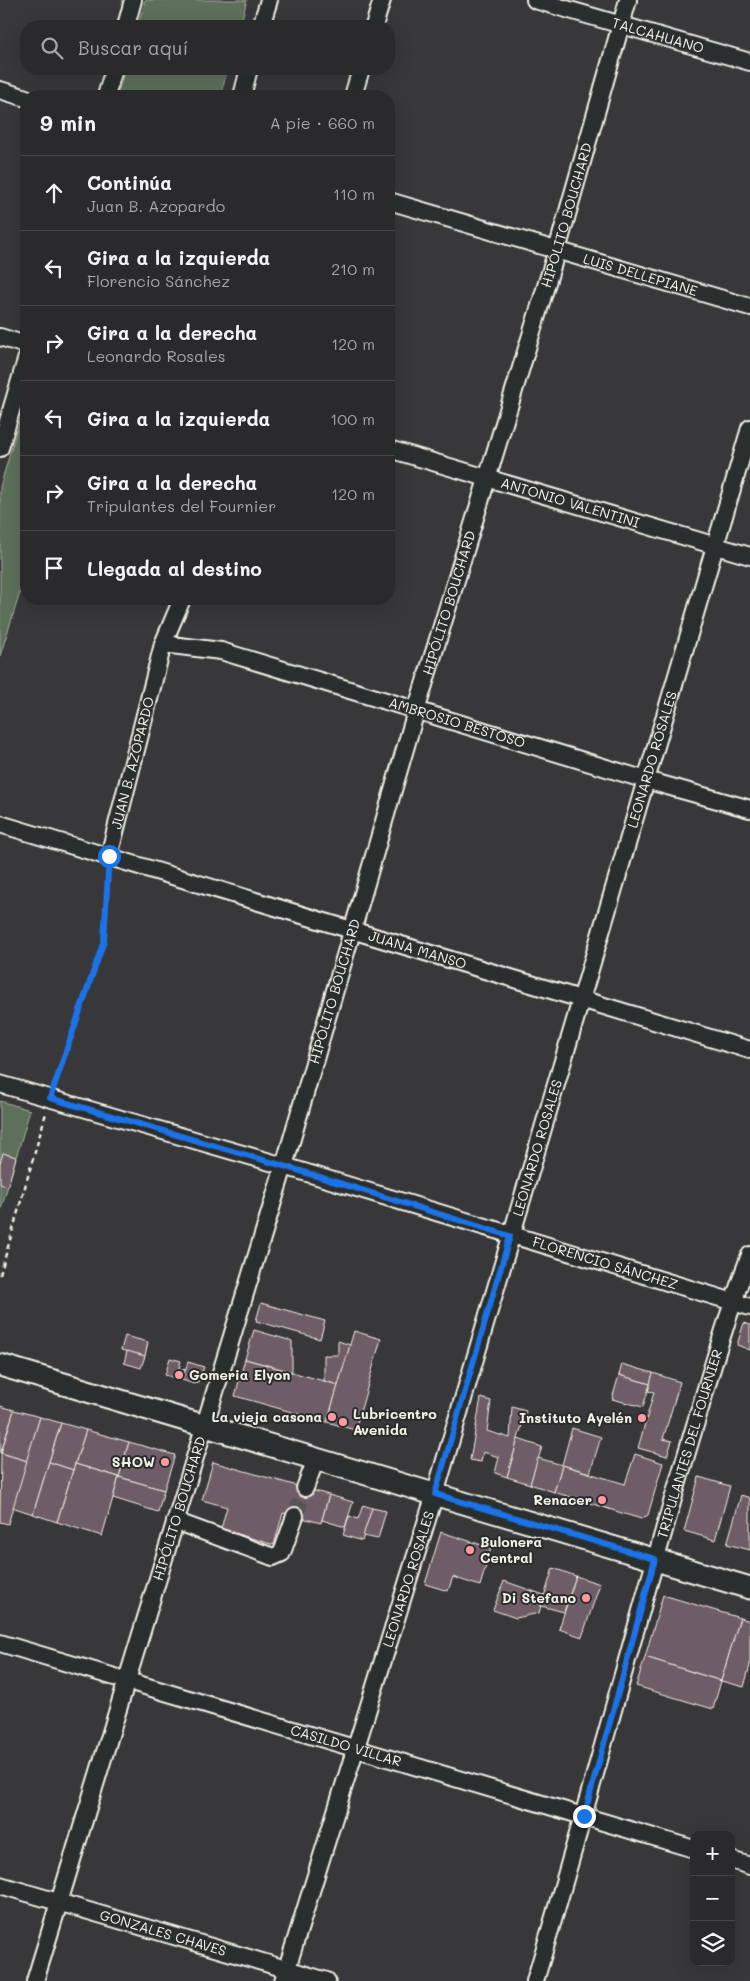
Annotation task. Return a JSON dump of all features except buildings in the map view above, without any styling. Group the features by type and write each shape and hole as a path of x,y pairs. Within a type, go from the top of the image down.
{"main road":[{"path":"0,1365 750,1588"}],"street":[{"path":"128,20 134,0"},
{"path":"263,20 269,0"},
{"path":"376,20 382,0"},
{"name":"TALCAHUANO","path":"535,0 750,62"},
{"name":"HIPÓLITO BOUCHARD","path":"35,1981 284,1166 416,711 557,250 628,0"},
{"path":"108,90 112,75"},
{"path":"244,90 247,75"},
{"path":"355,90 360,75"},
{"path":"0,90 20,96"},
{"name":"LUIS DELLEPIANE","path":"395,203 750,307"},
{"path":"0,337 20,343"},
{"path":"0,448 20,380"},
{"name":"LEONARDO ROSALES","path":"285,1975 435,1494 750,428"},
{"name":"ANTONIO VALENTINI","path":"395,451 750,556"},
{"name":"JUAN B. AZOPARDO","path":"109,856 163,644 179,605"},
{"name":"AMBROSIO BESTOSO","path":"163,644 221,651 646,780 750,809"},
{"name":"JUANA MANSO","path":"0,824 750,1050"},
{"name":"FLORENCIO SÁNCHEZ","path":"0,1084 284,1166 510,1236 750,1307"},
{"name":"TRIPULANTES DEL FOURNIER","path":"535,1981 584,1816 655,1559 732,1302 750,1255"},
{"path":"305,1488 316,1459"},
{"path":"175,1521 273,1557 282,1553 295,1516"},
{"name":"CASILDO VILLAR","path":"0,1643 690,1848"},
{"path":"735,1861 750,1866"},
{"name":"GONZALES CHAVES","path":"0,1885 285,1975 327,1981"}],"path":[{"path":"0,1275 50,1098 104,941 109,856"}],"green space":[{"path":"145,0 247,0 242,20 140,20"},
{"path":"123,75 226,75 222,90 119,90"},
{"path":"20,419 20,593 0,656 0,487"},
{"path":"0,1101 30,1110 0,1213"}],"tunnel":[{"path":"295,1516 305,1488"}],"place":[{"name":"Gomeria Elyon","path":"179,1375"},
{"name":"La vieja casona","path":"332,1417"},
{"name":"Instituto Ayelén","path":"642,1418"},
{"name":"Lubricentro Avenida","path":"343,1422"},
{"name":"SHOW","path":"165,1462"},
{"name":"Renacer","path":"602,1500"},
{"name":"Bulonera Central","path":"470,1550"},
{"name":"Di Stefano","path":"586,1598"}],"route":[{"path":"109,856 104,941 50,1098 284,1166 510,1236 435,1494 655,1559 584,1816"}]}
